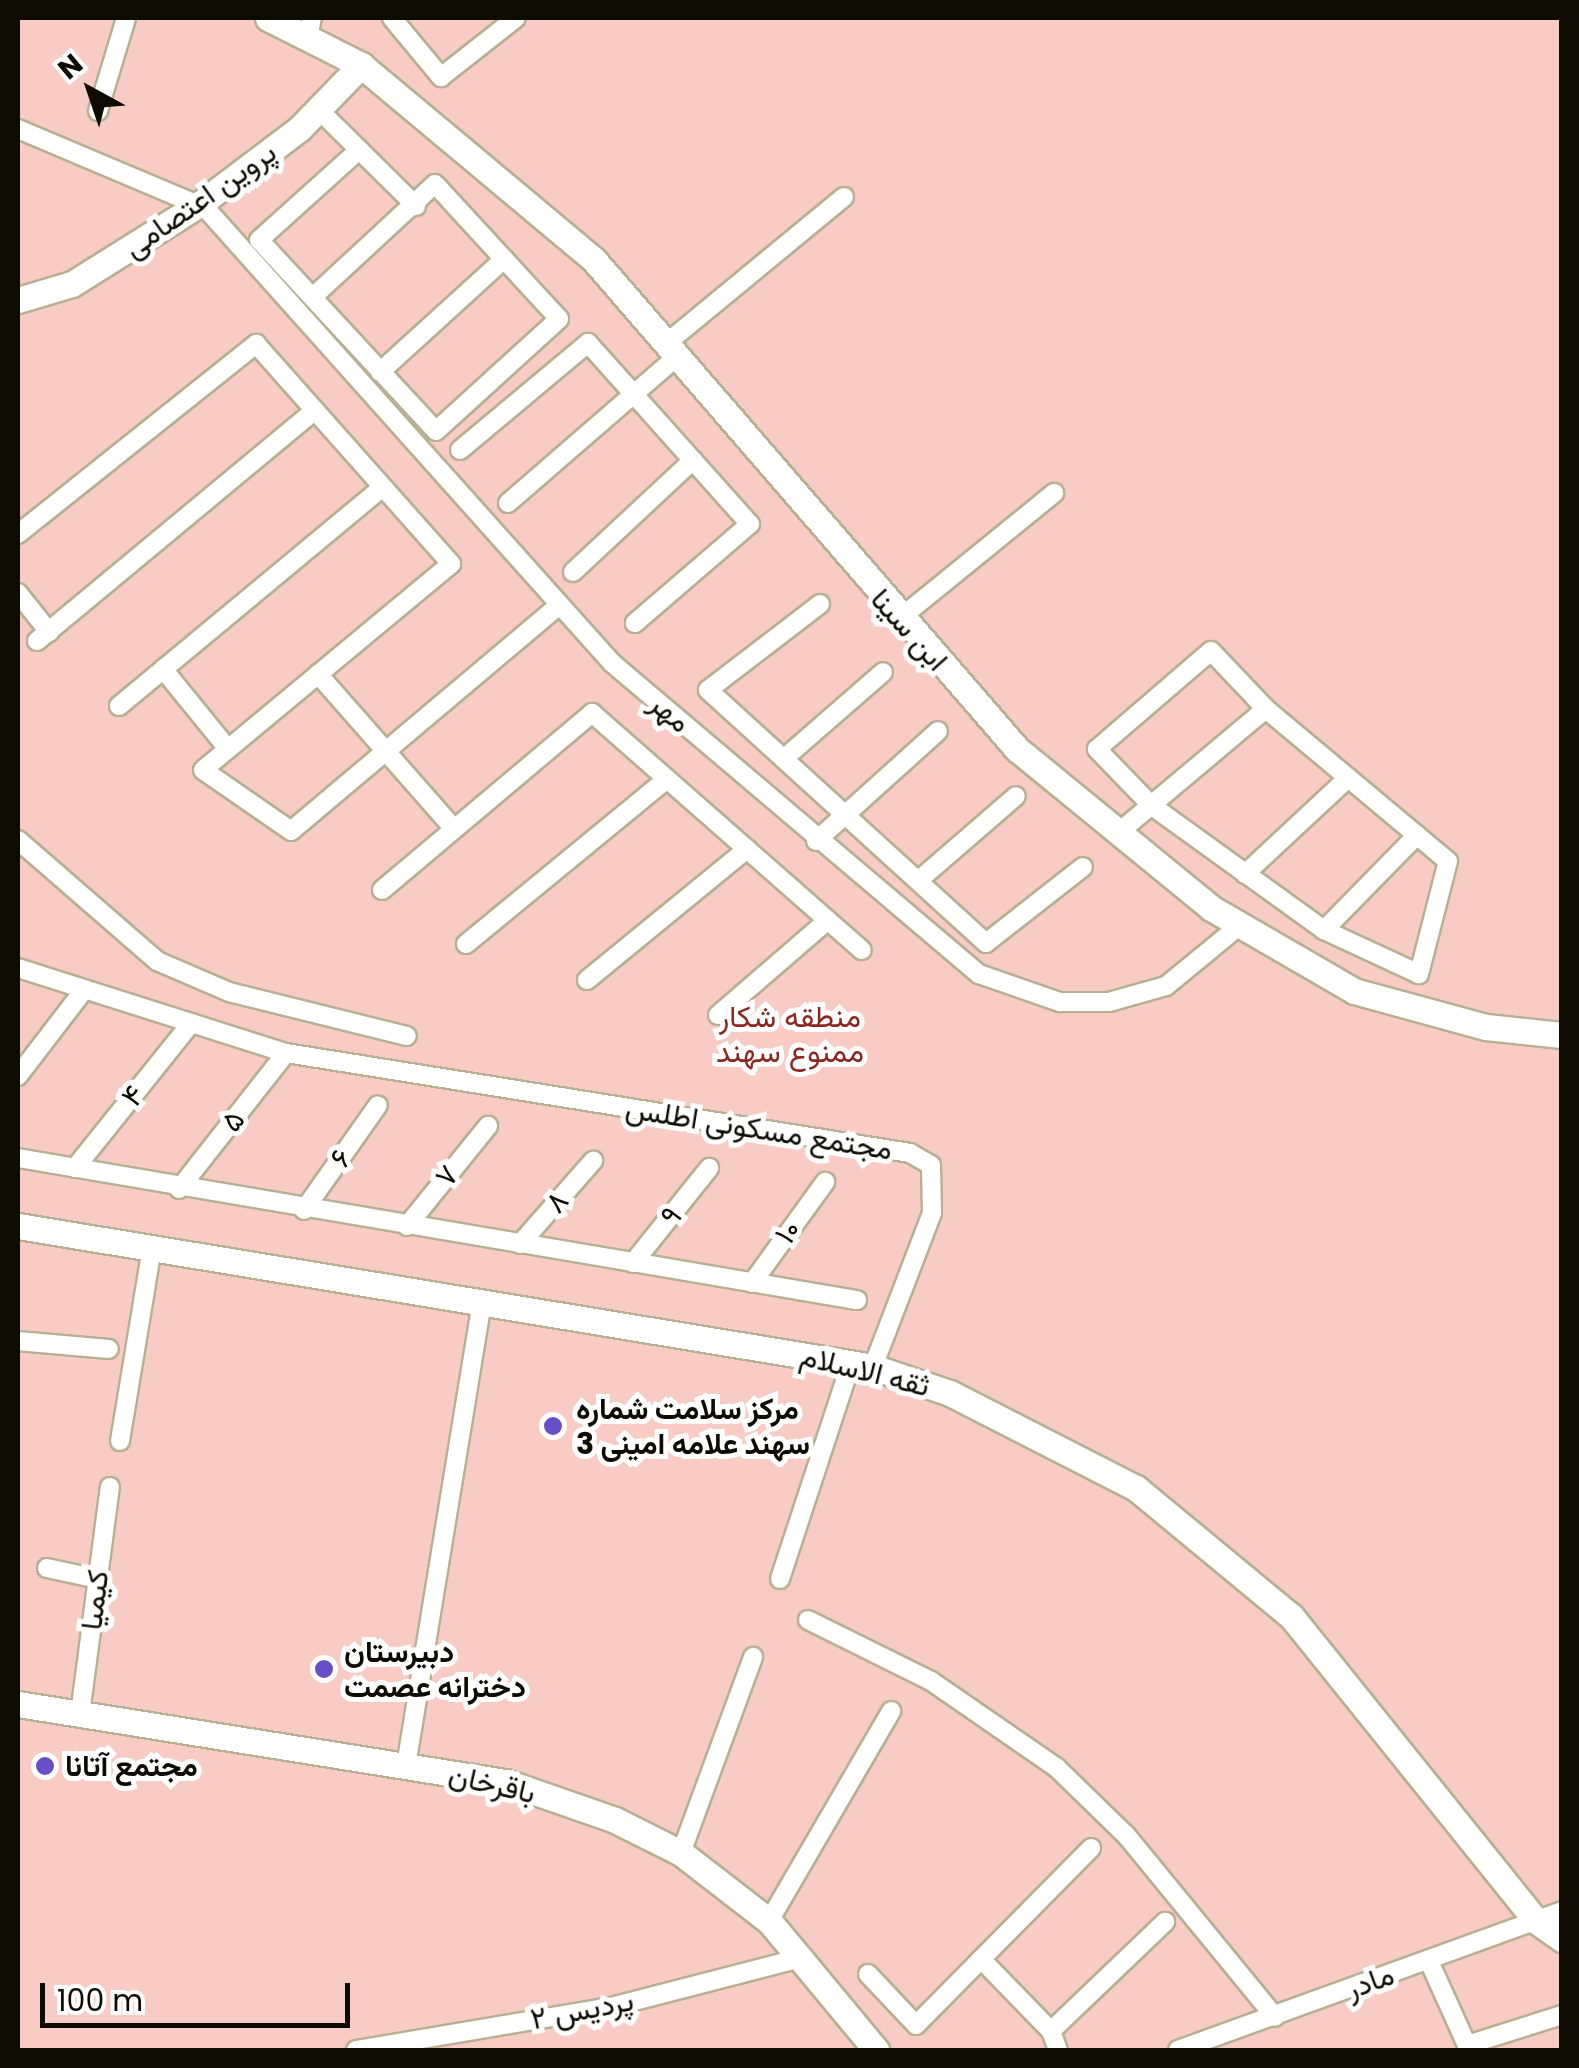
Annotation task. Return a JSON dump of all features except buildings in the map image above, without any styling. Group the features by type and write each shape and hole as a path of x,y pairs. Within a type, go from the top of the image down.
{"street":[{"path":"98,111 126,18"},
{"name":"ابن سینا","path":"268,18 310,28 360,65 594,260 674,349 900,619 1017,749 1118,832 1238,926 1354,990 1486,1026 1562,1035"},
{"path":"392,18 441,77 516,18"},
{"name":"پروین اعتصامی","path":"18,300 72,284 200,204 318,109 360,65"},
{"path":"318,109 416,206"},
{"path":"18,129 200,204"},
{"path":"314,295 416,206 435,184 560,319 436,431 259,240 359,150"},
{"path":"508,503 635,394 674,349 844,197"},
{"name":"مهر","path":"200,204 612,663 816,841 979,974 1060,1002 1108,1002 1166,986 1238,926"},
{"path":"380,372 504,259"},
{"path":"460,450 588,343 750,524 635,623"},
{"path":"18,534 256,344 452,564 203,770 290,831 559,605"},
{"path":"18,593 43,637 315,410"},
{"path":"572,572 694,460"},
{"path":"118,706 384,487"},
{"path":"900,619 1054,493"},
{"path":"820,604 708,690 850,810 986,942 1083,866"},
{"path":"1211,651 1266,710 1348,778 1448,861 1419,974 1324,930 1150,805 1097,749 1211,651"},
{"path":"164,669 228,749"},
{"path":"788,755 883,672"},
{"path":"318,674 454,829"},
{"path":"1118,832 1266,710"},
{"path":"382,890 592,713 862,950"},
{"path":"816,841 938,730"},
{"path":"1246,874 1348,778"},
{"path":"466,944 667,779"},
{"path":"919,880 1016,796"},
{"path":"1324,930 1417,835"},
{"path":"18,840 157,960 228,992 407,1036"},
{"path":"587,980 747,849"},
{"path":"718,1015 828,920"},
{"path":"18,968 286,1052"},
{"path":"18,1076 84,990"},
{"name":"۴","path":"75,1168 191,1023"},
{"name":"مجتمع مسکونی اطلس","path":"286,1052 896,1150 931,1165 932,1213 862,1365"},
{"name":"۵","path":"180,1189 286,1052"},
{"name":"۶","path":"304,1210 378,1105"},
{"name":"۷","path":"407,1226 488,1126"},
{"path":"18,1158 304,1210 857,1300"},
{"name":"۸","path":"520,1244 593,1161"},
{"name":"۹","path":"633,1263 709,1168"},
{"name":"۱۰","path":"752,1283 825,1182"},
{"name":"ثقه الاسلام","path":"18,1226 862,1365 950,1392 1136,1488 1291,1616 1536,1920 1562,1939"},
{"path":"120,1441 152,1248"},
{"path":"406,1766 482,1301"},
{"path":"18,1340 109,1350"},
{"path":"780,1578 862,1365"},
{"name":"کیمیا","path":"80,1714 110,1487"},
{"path":"47,1568 98,1579"},
{"path":"808,1620 931,1681 1058,1768 1126,1834 1275,2017"},
{"path":"680,1854 754,1657"},
{"name":"باقرخان","path":"18,1704 506,1782 680,1854 768,1921 804,1957 876,2050"},
{"path":"768,1921 891,1711"},
{"path":"868,1974 916,2025 1091,1848"},
{"name":"مادر","path":"1178,2050 1562,1911"},
{"path":"1051,2032 1165,1922"},
{"name":"پردیس ۲","path":"356,2050 611,2006 804,1957"},
{"path":"981,1959 1051,2032 1058,2050"},
{"path":"1430,1960 1468,2045 1562,2015"}],"green space":[{"name":"منطقه شکار ممنوع سهند","path":"18,18 1561,18 1561,2050 18,2050"}],"place":[{"name":"مرکز سلامت شماره 3 سهند علامه امینی","path":"553,1426"},
{"name":"دبیرستان دخترانه عصمت","path":"324,1669"},
{"name":"مجتمع آتانا","path":"45,1766"}]}
